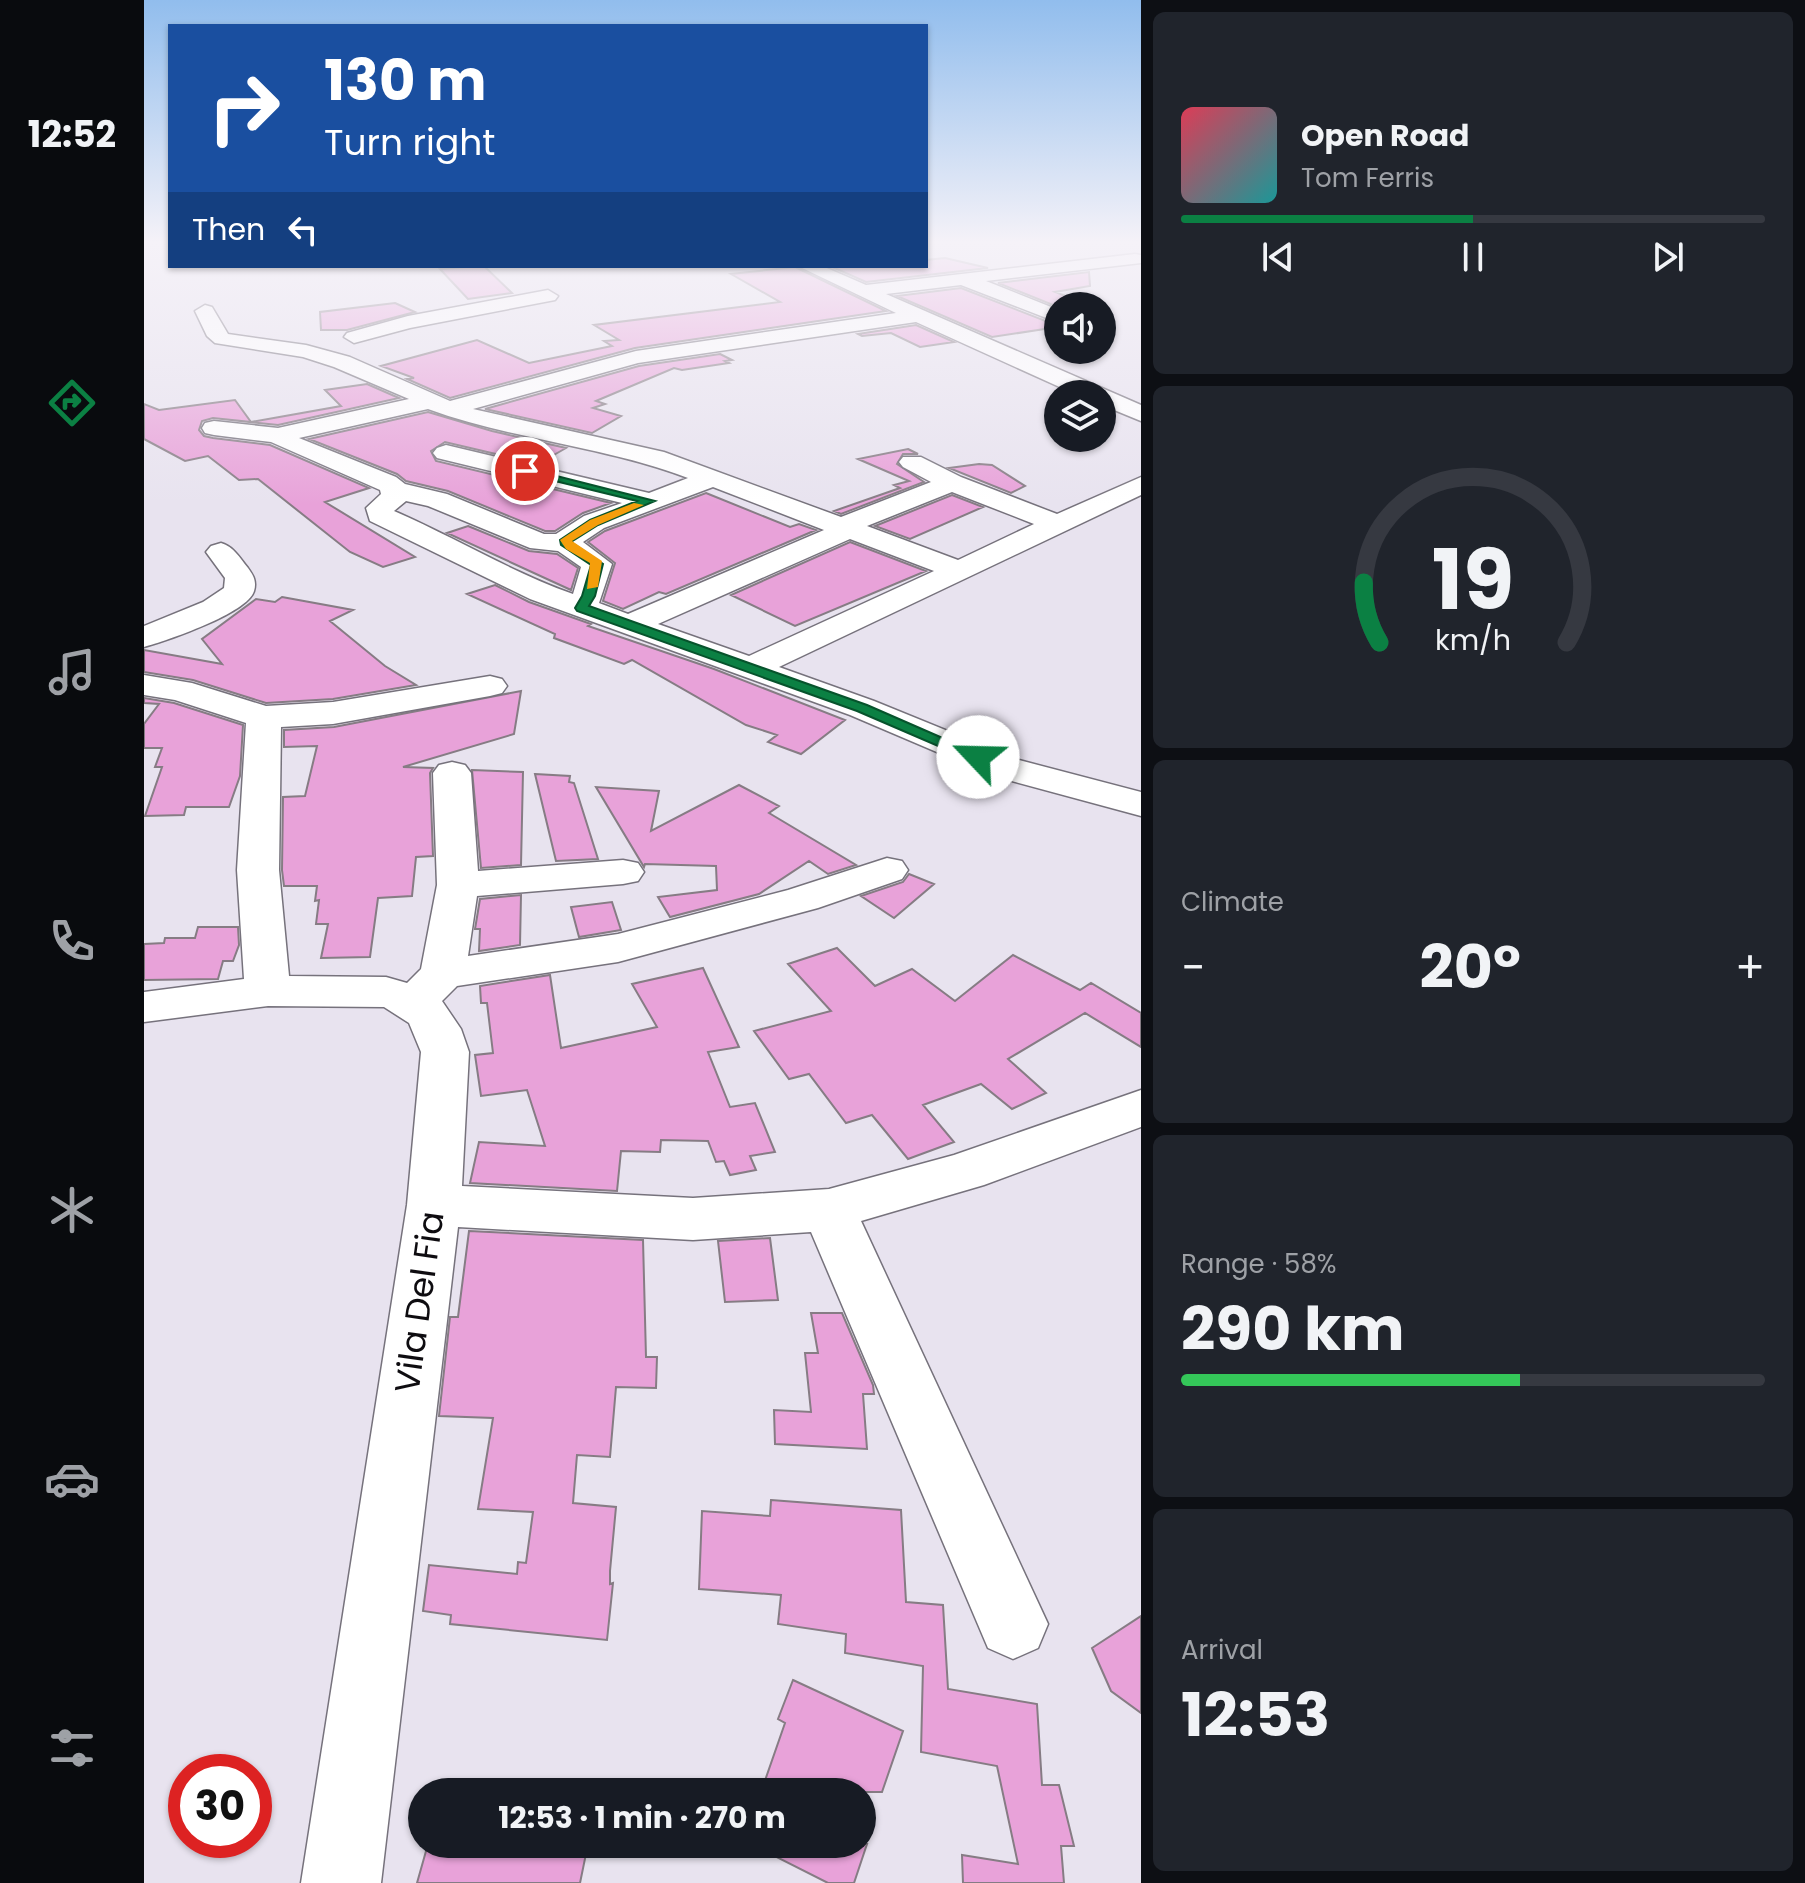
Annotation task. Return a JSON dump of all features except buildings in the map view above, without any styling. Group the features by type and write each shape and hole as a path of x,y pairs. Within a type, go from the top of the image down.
{"street":[{"path":"214,329 222,339 306,351 374,373 439,406 498,425 642,454 956,569"},
{"path":"306,351 383,329"},
{"path":"214,428 278,435 439,406 636,357 796,329"},
{"path":"946,329 1062,380"},
{"path":"354,337 407,337"},
{"path":"1116,398 1141,399"},
{"path":"1116,403 1141,414"},
{"path":"278,435 290,443 387,483 395,490 437,500 540,542 565,543 597,564 588,596 581,608"},
{"path":"446,453 649,501"},
{"path":"912,462 952,483 1055,523"},
{"path":"565,543 594,522 714,478"},
{"path":"631,624 843,528 952,483"},
{"path":"752,667 1141,485"},
{"path":"395,490 395,497 378,511 380,515 437,540 509,580 874,712 1006,768 1141,804"},
{"path":"144,637 214,609 239,592 240,578 221,552"},
{"path":"144,685 205,696 264,717 333,713 490,686"},
{"path":"264,717 258,870 268,991"},
{"path":"429,988 458,885 452,773"},
{"path":"144,1007 268,991 429,988 618,948 803,899 887,870"},
{"path":"458,885 623,872"},
{"name":"Vila Del Fia","path":"341,1883 434,1205 445,1052 429,988"},
{"path":"434,1205 693,1219 829,1210 965,1171 1141,1108"},
{"path":"829,1210 1013,1624"}],"slow traffic":[{"path":"591,587 596,561 570,547 566,540 594,522 638,505"}],"route":[{"path":"525,471 649,501 594,522 566,540 570,547 592,558 597,564 588,596 581,608 862,708 978,757"}]}
